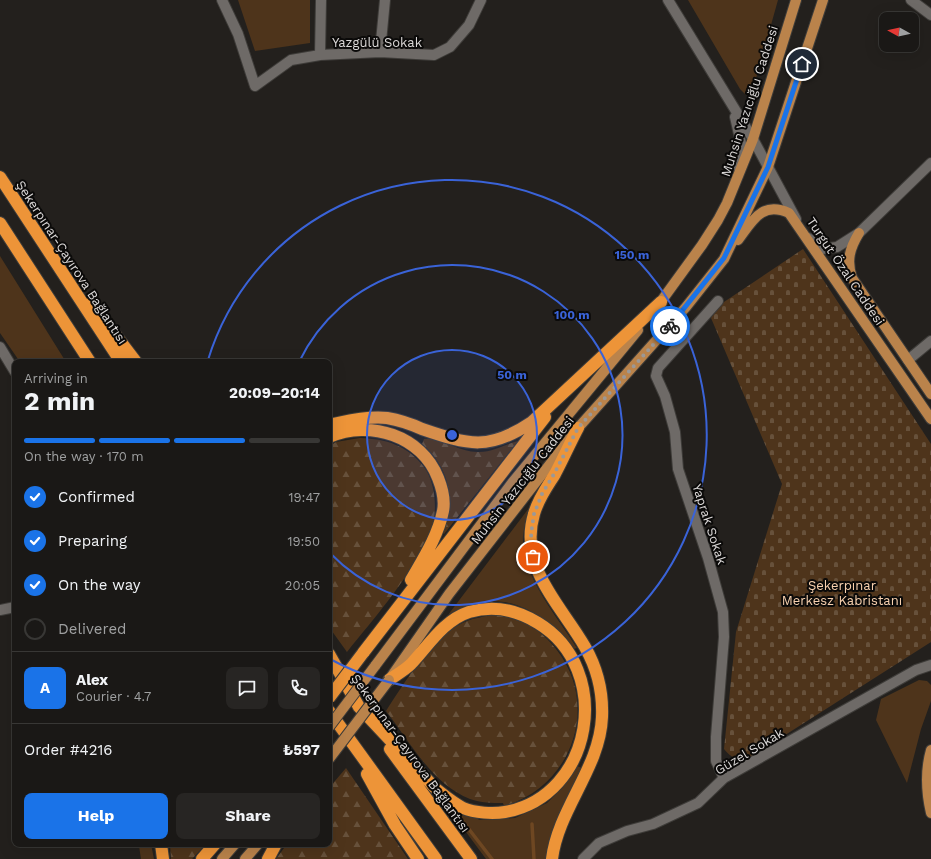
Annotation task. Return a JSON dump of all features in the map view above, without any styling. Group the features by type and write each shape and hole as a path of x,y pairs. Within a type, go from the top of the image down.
{"highway":[{"name":"Şekerpınar-Çayırova Bağlantısı","path":"0,177 119,359"},
{"path":"0,223 88,359"},
{"path":"33,227 134,359"},
{"path":"50,300 80,359"},
{"path":"332,424 370,418 387,418 470,443 493,442 520,430 565,392 661,302"},
{"path":"332,694 392,614 565,392"},
{"path":"552,859 559,833 568,809 595,752 602,717 601,690 594,666 585,647 545,586 535,567 531,548 531,534 534,514 542,494 578,428"},
{"path":"332,436 352,430 381,431 395,436 410,443 425,455 434,467 440,482 443,510 434,539 392,614"},
{"path":"332,659 359,707 436,789 450,801 465,809 498,813 516,810 545,795 566,772 581,740 585,706 582,685 575,664 566,647 554,634 524,614 503,609 484,609 468,612 454,620 440,631 410,665 389,680"},
{"name":"Şekerpınar-Çayırova Bağlantısı","path":"332,668 471,859"},
{"path":"332,715 436,859"},
{"path":"332,719 342,728 395,825 418,859"},
{"path":"161,847 163,859"},
{"path":"202,859 212,847"},
{"path":"268,859 274,847"}],"main road":[{"name":"Muhsin Yazıcığlu Caddesi","path":"332,723 512,483 661,302 718,220 735,185 753,139 796,0"},
{"name":"Muhsin Yazıcığlu Caddesi","path":"332,754 389,680 449,594 578,428 686,307 724,258 768,167 823,0"},
{"name":"Turgut Özal Caddesi","path":"724,258 756,217 764,210 782,210 790,213 931,419"},
{"name":"Turgut Özal Caddesi","path":"859,233 852,245 848,260 852,278 931,394"},
{"path":"931,750 927,769 926,786 931,813"},
{"path":"222,859 232,847"},
{"path":"245,859 255,847"}],"street":[{"name":"Yazgülü Sokak","path":"222,0 238,34 255,86 291,60 320,55 380,52 434,55 450,47 469,25 481,0"},
{"path":"320,55 321,0"},
{"path":"380,52 385,0"},
{"path":"668,0 753,139 803,231 817,246 827,250 837,248 859,233 931,163"},
{"path":"911,0 931,16"},
{"path":"730,102 740,131 741,143 741,157 735,185"},
{"name":"Yaprak Sokak","path":"718,301 658,368 656,376 665,396 675,432 678,469 708,558 723,612 724,637 716,737 716,761 724,778"},
{"path":"908,360 931,342"},
{"path":"0,347 12,367"},
{"path":"0,610 12,608"},
{"name":"Güzel Sokak","path":"583,859 599,843 627,831 653,824 698,803 724,778 916,670 931,665"}],"green space":[{"path":"238,0 310,0 310,43 255,51"},
{"path":"688,0 778,0 753,89 746,95 740,89"},
{"name":"Şekerpınar Merkesz Kabristanı","path":"803,249 931,444 931,642 752,756 740,759 733,757 724,749 736,632 782,484 711,318 718,306"},
{"path":"0,256 64,359 18,359 0,333"},
{"path":"360,438 379,440 403,448 417,459 428,473 433,487 435,502 432,530 408,573 347,652 332,631 332,444 336,442"},
{"path":"424,439 437,440 472,452 490,451 518,441 444,534 442,530 447,519 449,507 447,484 444,472 438,462 431,452 422,444"},
{"path":"529,508 523,536 524,551 528,565 542,595 577,648 573,649 547,622 532,612 517,605 501,602 484,602 467,606 448,615"},
{"path":"491,615 507,616 518,619 547,639 556,649 569,671 576,694 577,718 572,741 562,763 547,781 528,796 504,806 503,803 482,802 470,799 456,792 444,783 433,773 413,749 386,711 411,673 443,636 455,627 467,621"},
{"path":"919,680 927,681 931,685 931,701 921,729 907,783 876,720 881,699"},
{"path":"577,766 582,768 553,829 546,859 486,859 446,805 480,820 515,818 547,803 562,788"},
{"path":"346,768 408,859 276,859 285,847 332,847 332,784"},
{"path":"139,847 152,847 154,859 141,859"},
{"path":"170,847 203,847 192,859 171,859"}],"waterway":[{"path":"458,815 492,859"},
{"path":"532,824 534,859"}],"way so far":[{"path":"533,557 531,548 531,534 534,514 542,494 578,428 670,326"}],"route":[{"path":"670,326 724,258 768,167 802,64"}]}
